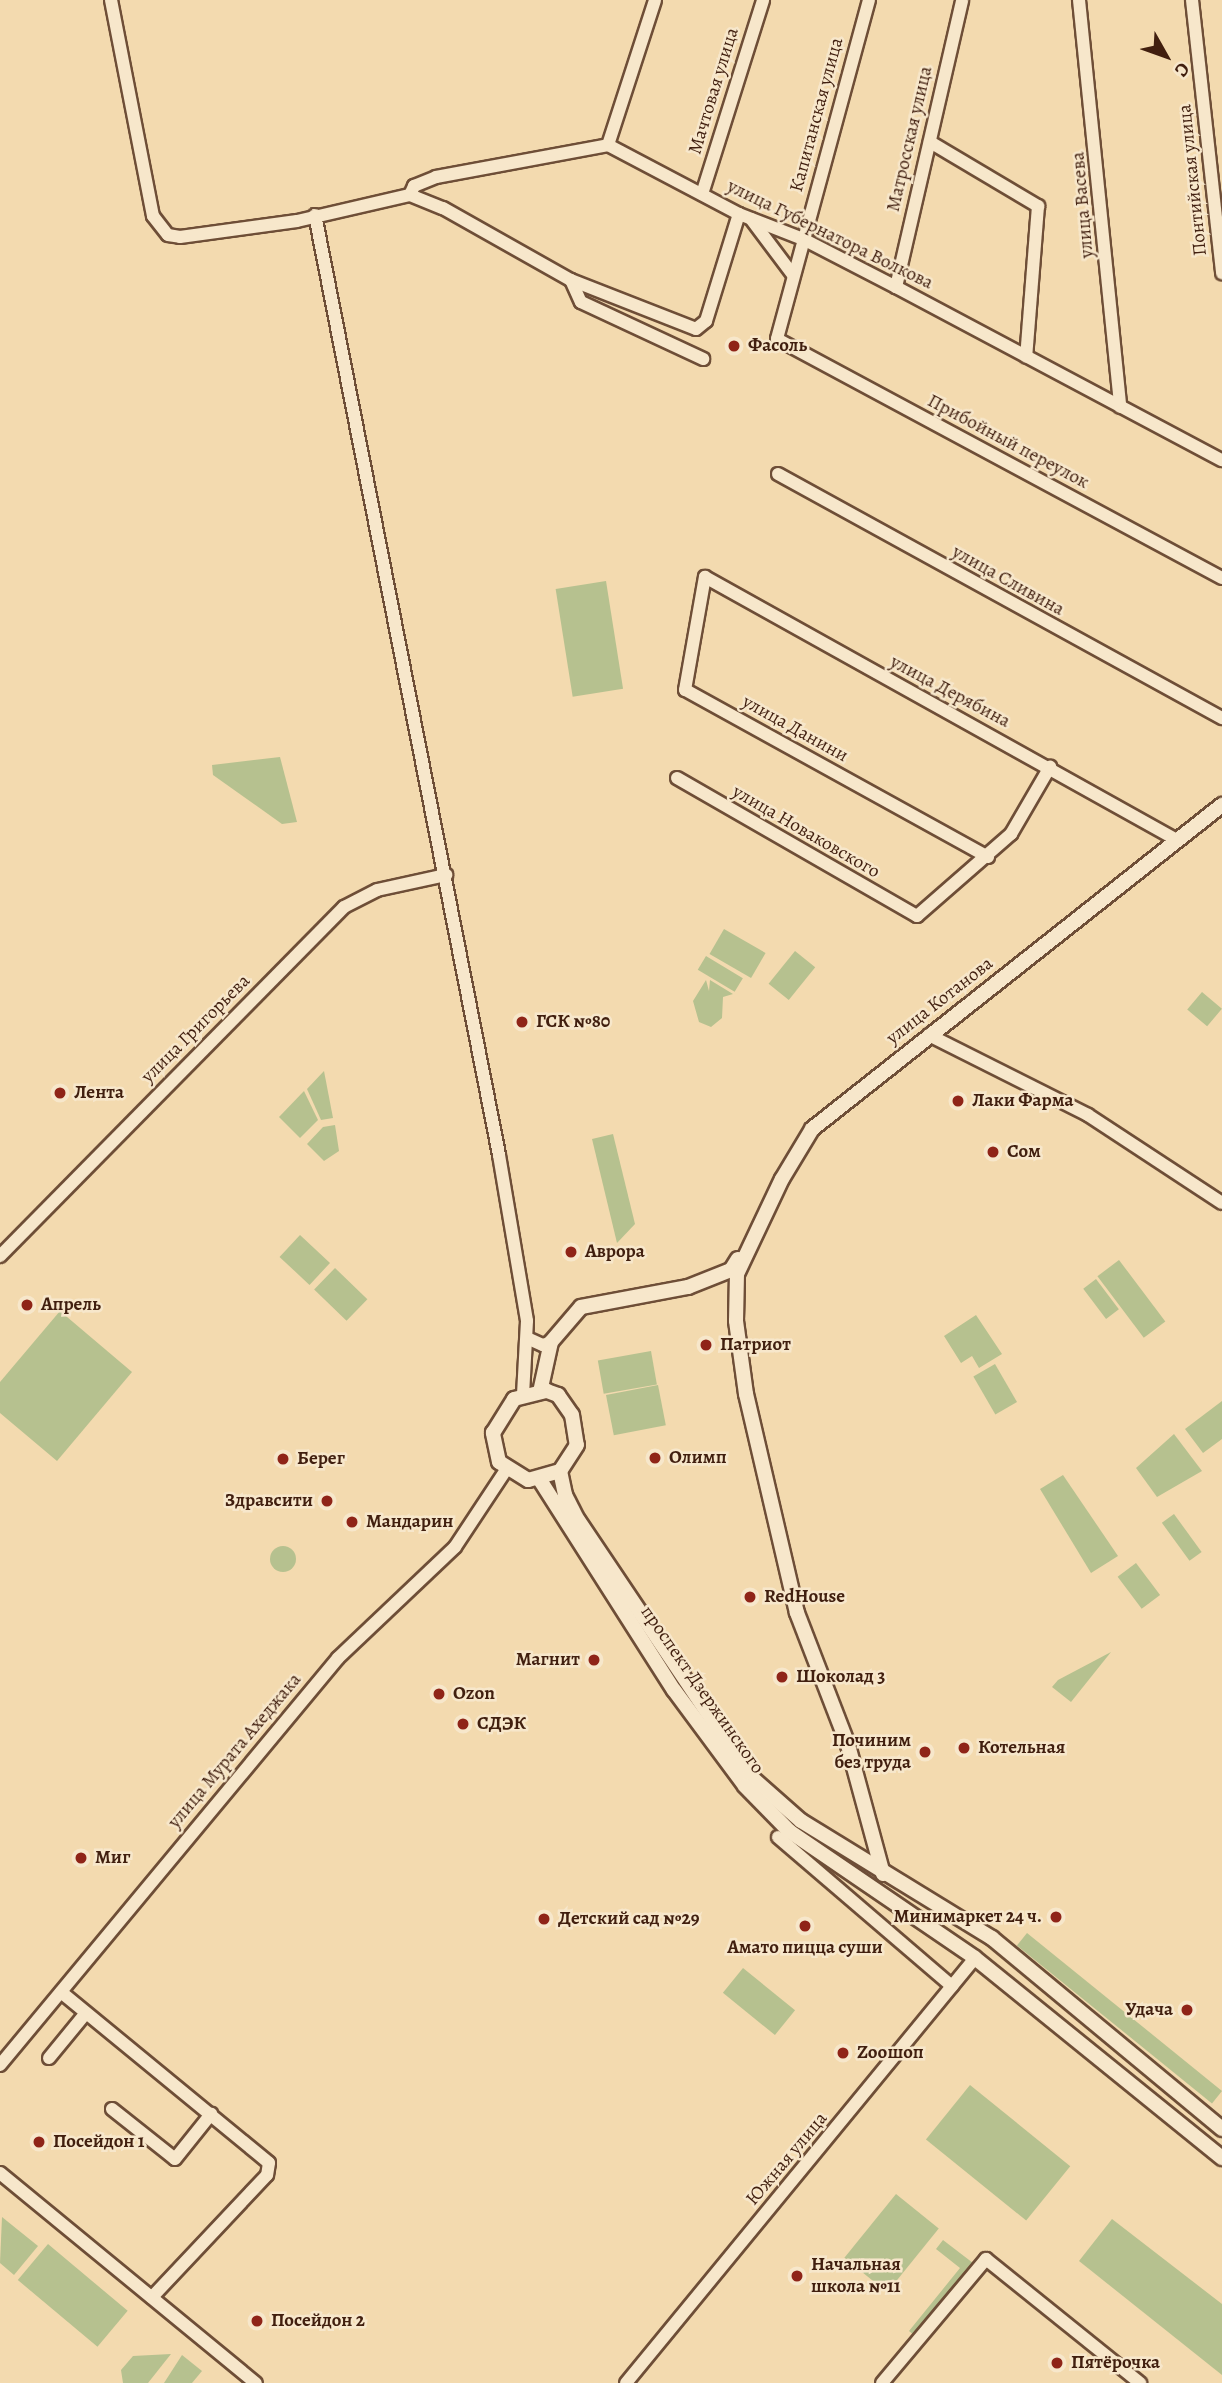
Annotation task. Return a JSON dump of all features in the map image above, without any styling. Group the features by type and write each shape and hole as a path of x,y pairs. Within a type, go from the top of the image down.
{"street":[{"path":"111,0 159,228 180,237 315,215 408,195 443,208 570,280 696,329 706,321 745,216"},
{"path":"408,195 414,186 436,177 608,145 655,0"},
{"name":"Мачтовая улица","path":"702,194 763,0"},
{"name":"Капитанская улица","path":"777,339 869,0"},
{"name":"Матросская улица","path":"896,286 962,0"},
{"name":"улица Васева","path":"1079,0 1120,407"},
{"name":"Понтийская улица","path":"1192,0 1222,273"},
{"path":"930,142 1038,206 1026,357"},
{"name":"улица Губернатора Волкова","path":"608,145 745,216 803,239 896,286 1222,460"},
{"path":"315,215 499,1155 527,1338 523,1395"},
{"path":"745,216 793,275"},
{"path":"570,280 581,302 703,359"},
{"name":"Прибойный переулок","path":"777,339 1222,578"},
{"name":"улица Сливина","path":"778,474 1222,718"},
{"name":"улица Дерябина","path":"705,577 1177,840"},
{"name":"улица Данини","path":"705,577 685,690 988,857"},
{"path":"988,857 1012,834 1050,768"},
{"name":"улица Новаковского","path":"677,778 917,916 988,857"},
{"name":"улица Котанова","path":"737,1274 782,1179 812,1129 1222,805"},
{"name":"улица Григорьева","path":"0,1256 344,907 377,890 446,876"},
{"path":"929,1035 1088,1115 1222,1203"},
{"path":"540,1392 551,1342 571,1315 592,1302 688,1287 731,1270 765,1202 782,1179"},
{"path":"558,1395 540,1392 523,1395 506,1406 493,1433 495,1453 506,1470 528,1480 540,1480 560,1471 579,1434 558,1395 553,1360 556,1346 586,1315 722,1284 737,1274"},
{"path":"737,1274 734,1299 746,1394 797,1612 848,1745 883,1874"},
{"path":"722,1284 734,1299"},
{"path":"527,1338 543,1345 551,1342"},
{"name":"улица Мурата Ахеджака","path":"0,2065 338,1658 455,1547 506,1470"},
{"name":"проспект Дзержинского","path":"560,1471 565,1495 578,1520 750,1776 801,1821 883,1874 992,1938 1222,2129"},
{"name":"проспект Дзержинского","path":"540,1480 674,1690 745,1786 789,1831 975,1958 1222,2158"},
{"path":"778,1837 952,1986"},
{"path":"866,1863 873,1860 875,1847"},
{"path":"975,1958 992,1938"},
{"name":"Южная улица","path":"626,2383 975,1958"},
{"path":"61,1992 266,2159 270,2169 152,2297"},
{"path":"49,2057 86,2013"},
{"path":"112,2109 175,2158 211,2114"},
{"path":"0,2173 256,2383"},
{"path":"882,2383 986,2259 1140,2383"}],"green space":[{"path":"606,581 623,689 573,697 556,589"},
{"path":"280,757 297,822 282,824 213,775 212,765"},
{"path":"724,929 766,953 751,978 710,954"},
{"path":"795,951 815,967 789,1000 769,984"},
{"path":"706,956 743,978 735,992 698,970"},
{"path":"706,980 709,991 710,980 733,994 723,997 722,1018 711,1027 699,1022 693,1001"},
{"path":"1202,992 1222,1009 1207,1026 1187,1010"},
{"path":"324,1071 333,1118 321,1120 307,1089"},
{"path":"304,1091 318,1120 300,1138 279,1117"},
{"path":"335,1125 339,1151 324,1161 307,1144 323,1127"},
{"path":"613,1134 635,1224 617,1243 592,1139"},
{"path":"300,1235 330,1263 310,1285 280,1257"},
{"path":"1119,1260 1165,1321 1144,1338 1097,1276"},
{"path":"335,1268 367,1299 347,1321 314,1290"},
{"path":"1096,1279 1119,1309 1106,1319 1083,1289"},
{"path":"60,1311 132,1372 57,1461 0,1413 0,1382"},
{"path":"976,1315 1002,1354 979,1368 972,1356 961,1363 944,1336"},
{"path":"651,1351 657,1384 604,1394 598,1360"},
{"path":"995,1364 1017,1402 995,1415 973,1376"},
{"path":"658,1385 666,1425 614,1435 606,1395"},
{"path":"1222,1401 1222,1439 1203,1453 1185,1429"},
{"path":"1174,1434 1202,1471 1157,1497 1136,1468"},
{"path":"1063,1475 1118,1556 1091,1573 1040,1489"},
{"path":"1174,1514 1202,1552 1189,1561 1162,1523"},
{"path":"283,1546 292,1550 296,1559 292,1568 283,1572 274,1568 270,1559 274,1550"},
{"path":"1136,1563 1160,1595 1142,1609 1118,1577"},
{"path":"1111,1652 1071,1702 1052,1687 1058,1680"},
{"path":"1027,1933 1222,2091 1212,2103 1017,1945"},
{"path":"743,1968 795,2010 775,2035 723,1993"},
{"path":"970,2085 1070,2166 1026,2221 926,2139"},
{"path":"896,2194 939,2229 887,2292 844,2258"},
{"path":"2,2217 38,2246 14,2275 0,2263"},
{"path":"1112,2219 1222,2304 1222,2375 1079,2261"},
{"path":"943,2240 973,2263 915,2336 909,2331 960,2268 936,2249"},
{"path":"48,2244 128,2311 97,2347 18,2280"},
{"path":"171,2354 148,2383 123,2383 121,2370 133,2356"},
{"path":"182,2355 202,2371 192,2383 164,2383"}],"place":[{"name":"Фасоль","path":"734,346"},
{"name":"ГСК №80","path":"522,1022"},
{"name":"Лента","path":"60,1093"},
{"name":"Лаки Фарма","path":"958,1101"},
{"name":"Сом","path":"993,1152"},
{"name":"Аврора","path":"571,1252"},
{"name":"Апрель","path":"27,1305"},
{"name":"Патриот","path":"706,1345"},
{"name":"Олимп","path":"655,1458"},
{"name":"Берег","path":"283,1459"},
{"name":"Здравсити","path":"327,1501"},
{"name":"Мандарин","path":"352,1522"},
{"name":"RedHouse","path":"750,1597"},
{"name":"Магнит","path":"594,1660"},
{"name":"Шоколад 3","path":"782,1677"},
{"name":"Ozon","path":"439,1694"},
{"name":"СДЭК","path":"463,1724"},
{"name":"Котельная","path":"964,1748"},
{"name":"Починим без труда","path":"925,1752"},
{"name":"Миг","path":"81,1858"},
{"name":"Минимаркет 24 ч.","path":"1056,1917"},
{"name":"Детский сад №29","path":"544,1919"},
{"name":"Амато пицца суши","path":"805,1926"},
{"name":"Удача","path":"1187,2010"},
{"name":"Zooшоп","path":"843,2053"},
{"name":"Посейдон 1","path":"39,2142"},
{"name":"Начальная школа №11","path":"797,2276"},
{"name":"Посейдон 2","path":"257,2321"},
{"name":"Пятёрочка","path":"1057,2363"}]}
